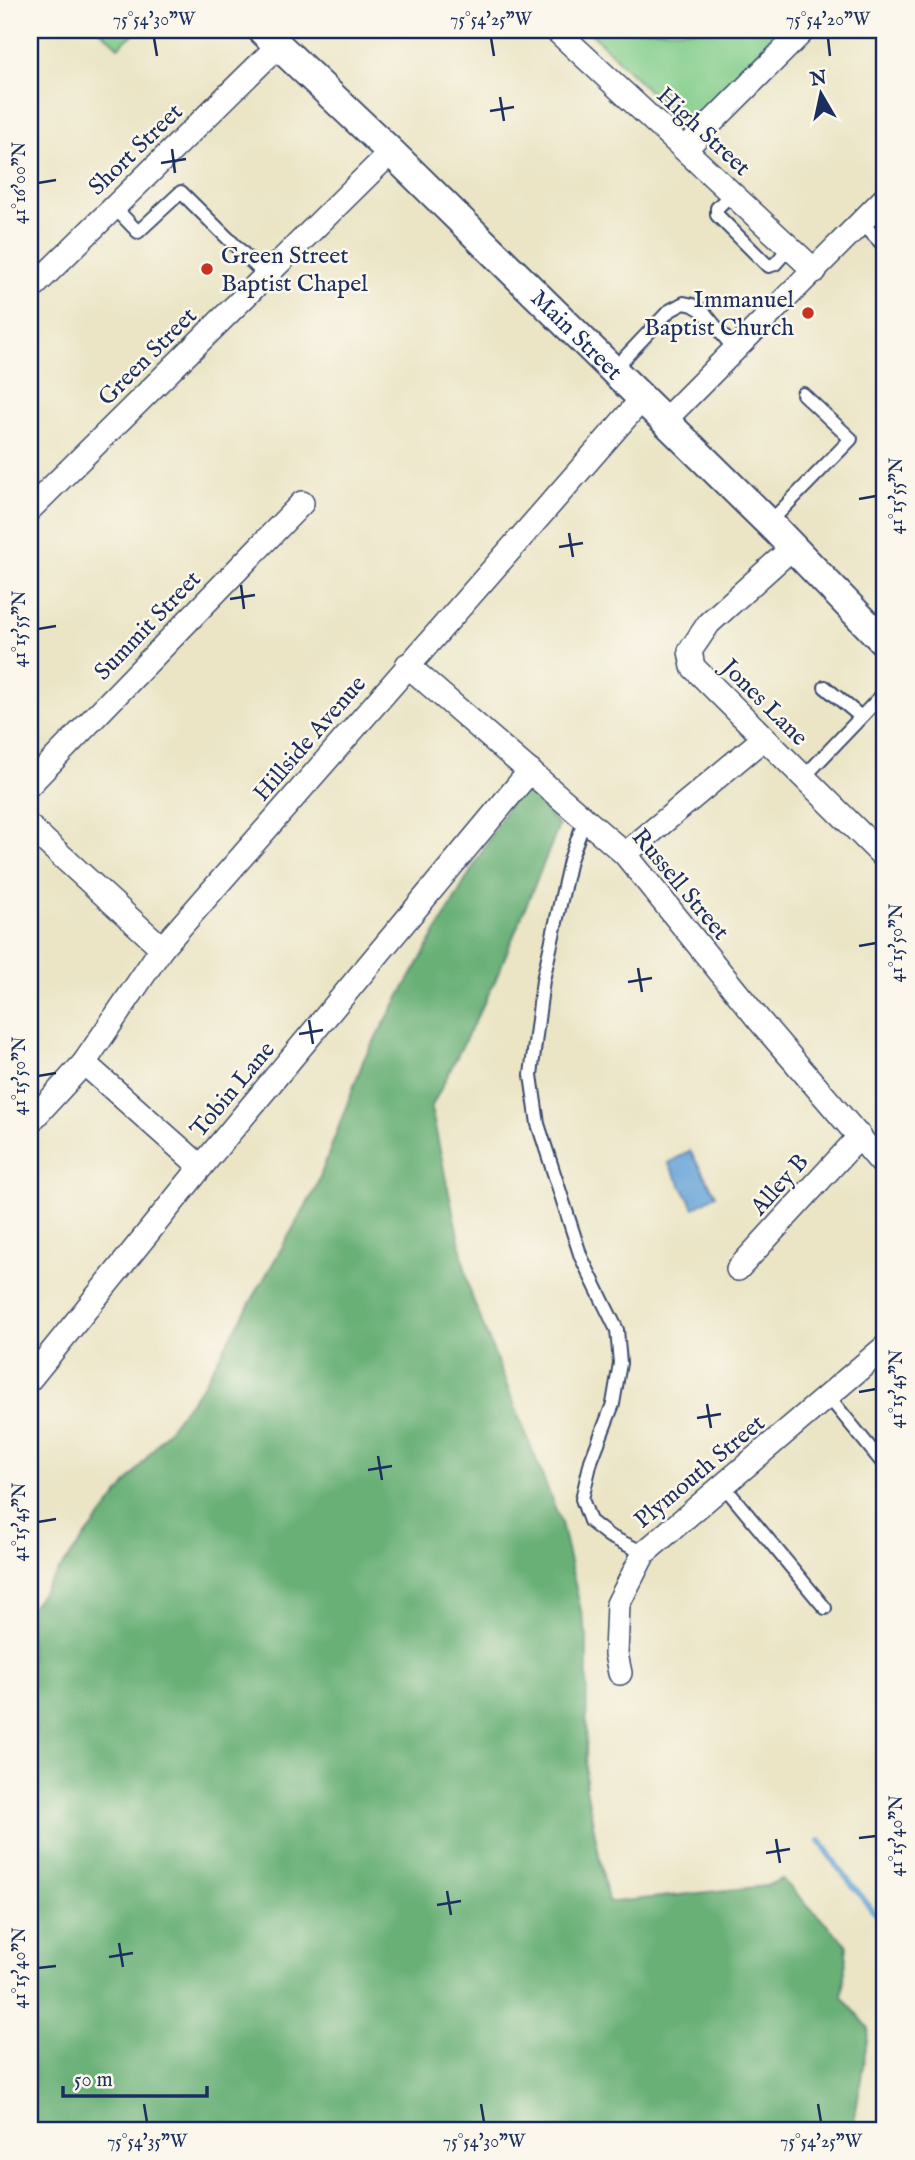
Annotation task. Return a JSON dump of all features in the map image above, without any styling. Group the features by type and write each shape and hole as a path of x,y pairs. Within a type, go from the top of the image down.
{"street":[{"name":"High Street","path":"556,30 815,271"},
{"path":"685,149 804,30"},
{"name":"Main Street","path":"270,38 391,152 882,634"},
{"name":"Short Street","path":"30,290 114,207 270,38"},
{"name":"Green Street","path":"30,509 391,152"},
{"path":"665,420 885,198"},
{"name":"Hillside Avenue","path":"30,1122 84,1063 162,948 642,399"},
{"name":"Summit Street","path":"30,784 302,503"},
{"name":"Jones Lane","path":"792,548 709,622 690,651 693,667 885,858"},
{"name":"Russell Street","path":"407,665 625,854 759,1020 885,1167"},
{"path":"625,854 764,737"},
{"name":"Tobin Lane","path":"30,1379 201,1167 530,771"},
{"path":"30,827 162,948"},
{"path":"84,1063 201,1167"},
{"name":"Alley B","path":"738,1269 860,1136"},
{"name":"Plymouth Street","path":"620,1673 616,1654 618,1604 644,1553 885,1347"}],"lane":[{"path":"114,207 138,232 181,192 266,276"},
{"path":"861,222 885,247"},
{"path":"613,370 669,311 684,303 703,311 734,350"},
{"path":"769,523 851,439 803,394"},
{"path":"825,687 861,717"},
{"path":"804,777 885,692"},
{"path":"585,819 570,860 543,980 531,1075 537,1124 581,1257 617,1330 620,1363 613,1404 591,1461 582,1499 590,1521 609,1536 644,1553"},
{"path":"828,1396 885,1466"},
{"path":"723,1485 825,1608"}],"green space":[{"path":"100,30 138,30 118,47"},
{"path":"588,30 779,30 685,127"},
{"path":"521,783 559,826 495,981 431,1108 470,1292 561,1523 587,1637 586,1788 608,1901 766,1886 782,1879 847,1945 842,1997 869,2028 853,2130 30,2130 30,1608 203,1385 315,1190 364,1059"}],"water":[{"path":"690,1151 716,1195 694,1208 668,1163"}],"waterway":[{"path":"820,1841 885,1926"}],"place":[{"name":"Green Street Baptist Chapel","path":"207,269"},
{"name":"Immanuel Baptist Church","path":"808,313"}]}
